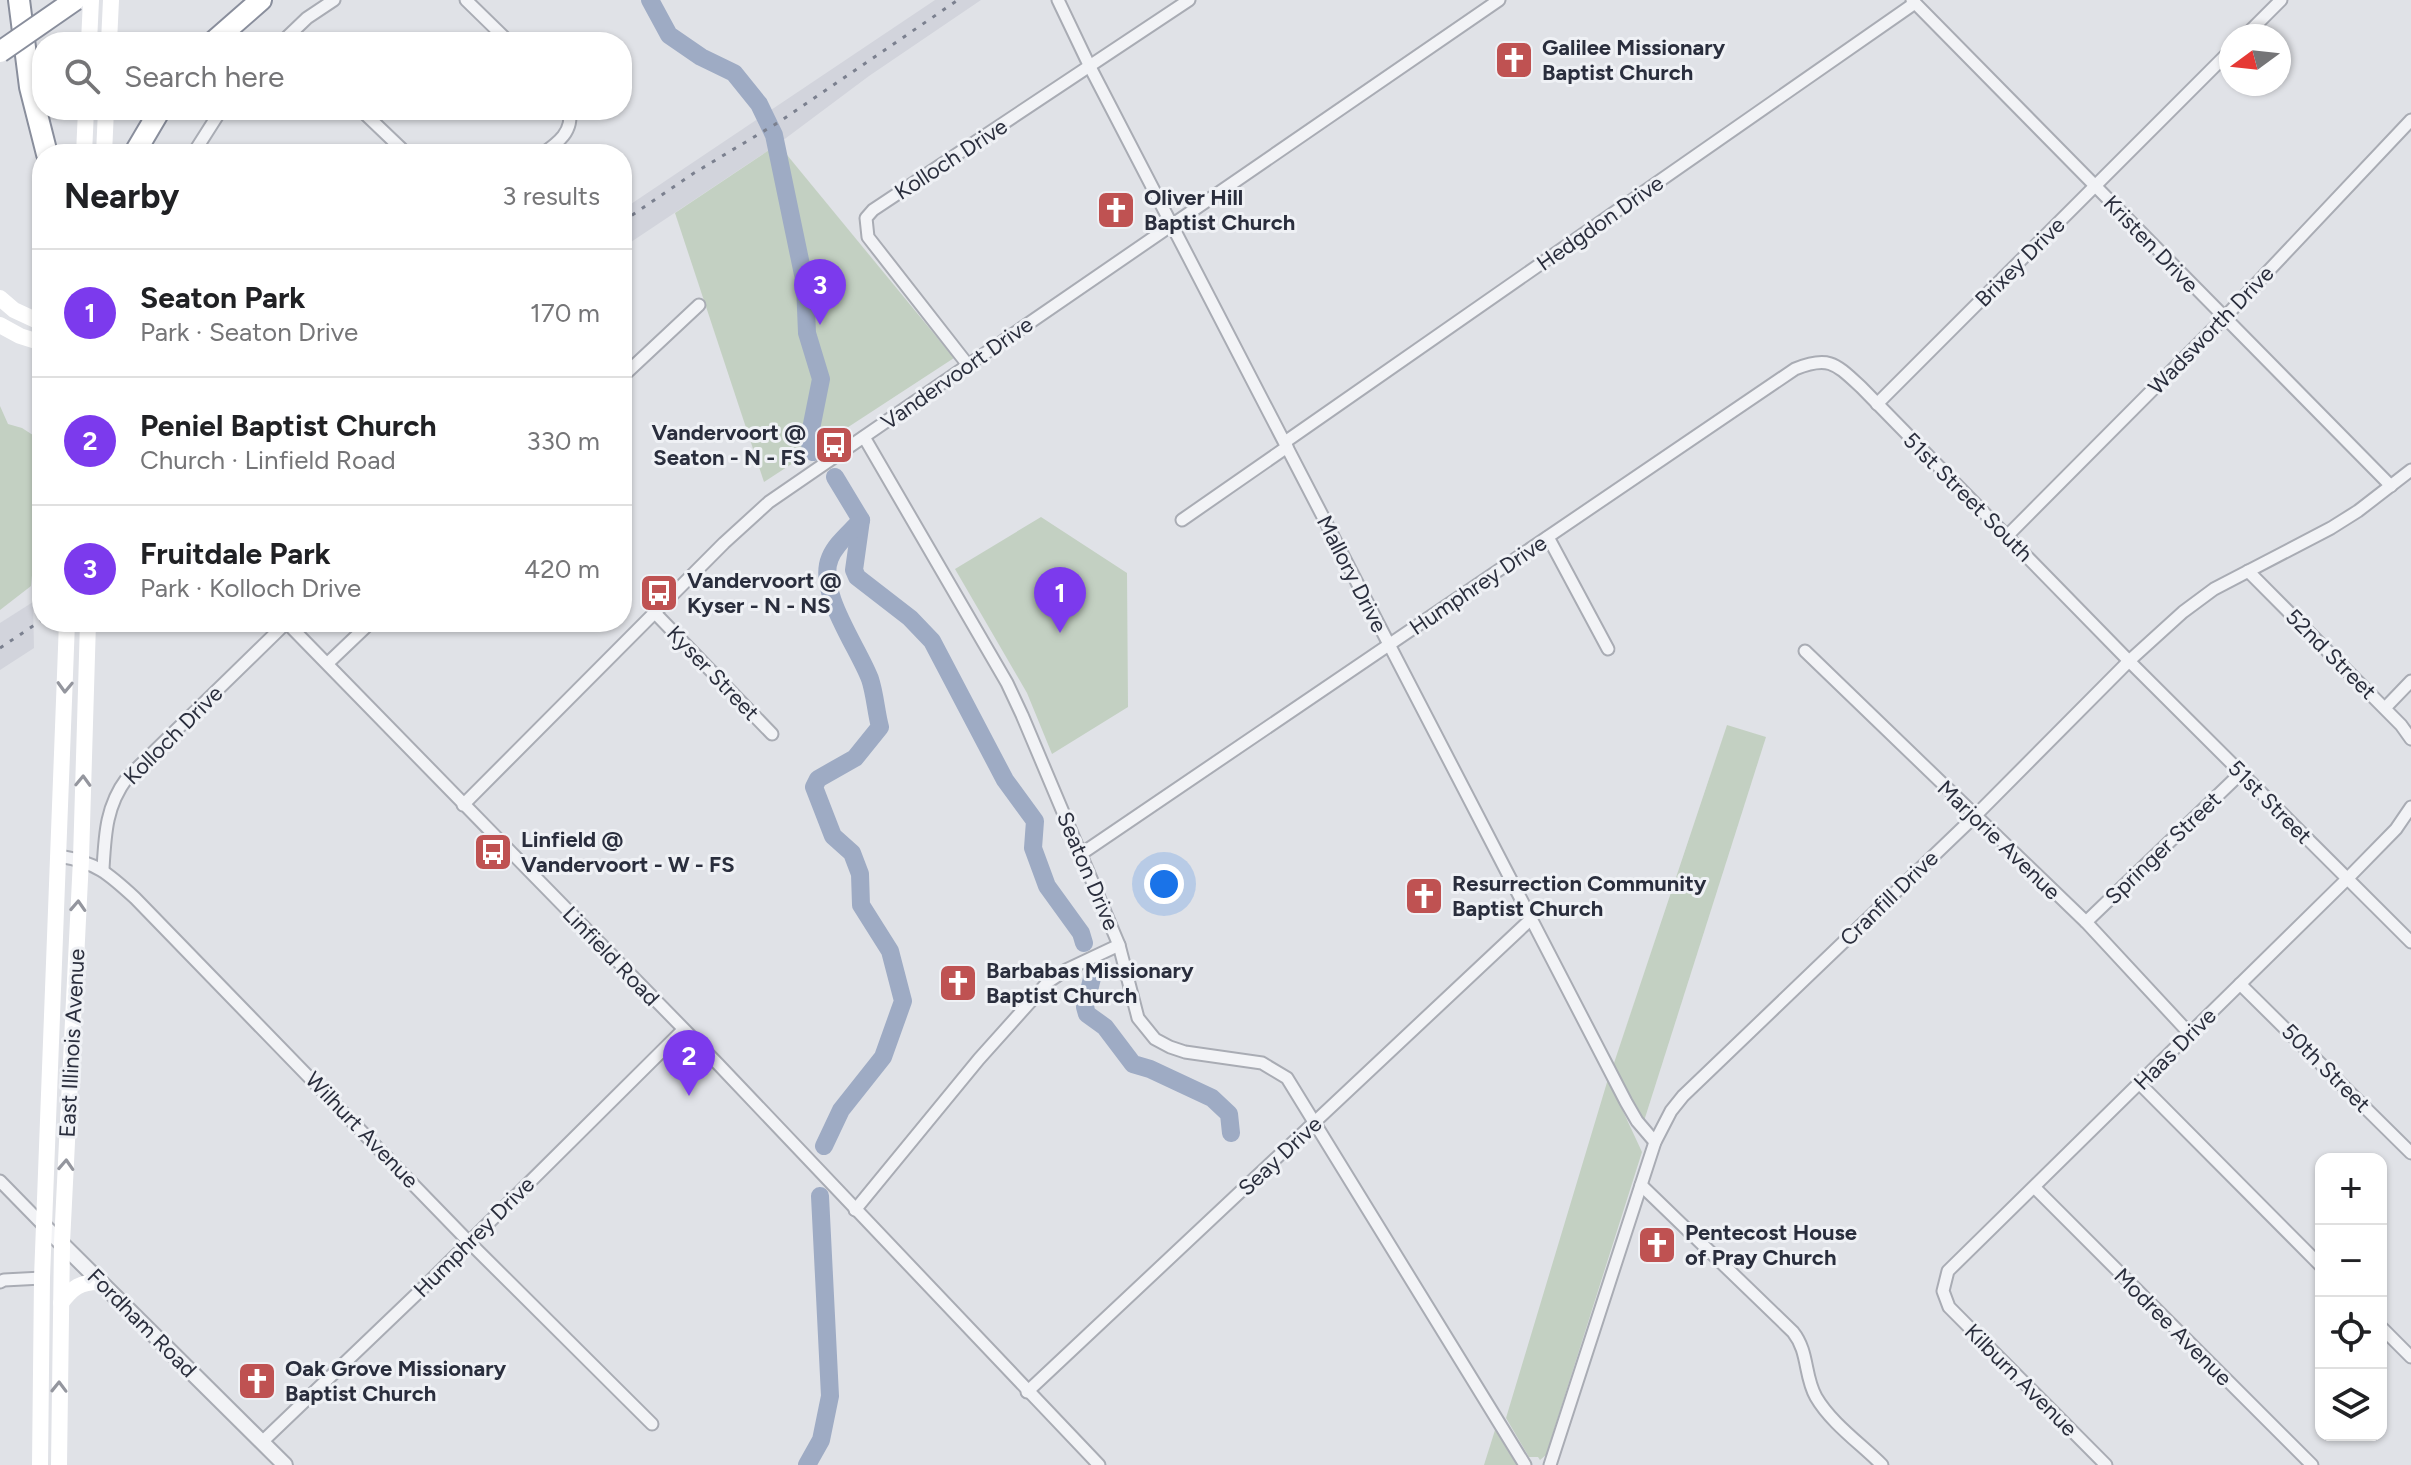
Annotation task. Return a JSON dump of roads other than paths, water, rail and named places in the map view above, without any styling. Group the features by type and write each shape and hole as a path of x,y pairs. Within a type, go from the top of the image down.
{"highway":[{"path":"19,0 32,95"},
{"path":"0,52 75,0"},
{"path":"224,32 261,0"},
{"path":"38,120 44,144"},
{"path":"140,144 154,120"}],"main road":[{"path":"89,32 91,0"},
{"path":"109,32 111,0"},
{"path":"84,144 86,120"},
{"path":"104,144 106,120"},
{"path":"0,298 14,310 32,318"},
{"path":"1,328 32,339"},
{"name":"East Illinois Avenue","path":"40,1465 42,1278 67,632"},
{"name":"East Illinois Avenue","path":"59,1465 62,1243 81,859 88,632"},
{"path":"61,1303 73,1288 101,1282"},
{"path":"39,1427 59,1427"}],"street":[{"path":"294,32 307,18 334,0"},
{"path":"466,0 499,32"},
{"name":"Mallory Drive","path":"1058,0 1388,646 1626,1102 1655,1142"},
{"name":"Kolloch Drive","path":"968,365 868,237 866,218 873,210 1189,0"},
{"name":"Vandervoort Drive","path":"463,805 748,520 791,487 1499,0"},
{"path":"2257,24 2281,0"},
{"name":"Kristen Drive","path":"1914,1 2391,486"},
{"name":"Hedgdon Drive","path":"1182,520 1914,1"},
{"name":"Brixey Drive","path":"1877,404 2219,62"},
{"path":"199,144 215,120"},
{"path":"371,120 397,144"},
{"path":"554,144 563,137 569,120"},
{"name":"Wadsworth Drive","path":"2007,536 2224,318 2411,120"},
{"path":"632,368 699,305"},
{"name":"51st Street South","path":"1795,369 1823,361 1837,365 2129,661"},
{"name":"Humphrey Drive","path":"1081,854 1795,369"},
{"name":"Seaton Drive","path":"864,437 1007,683 1119,945 1138,1018 1155,1039 1185,1052 1262,1063 1287,1078 1525,1465"},
{"name":"Cranfill Drive","path":"1550,1465 1655,1142 1671,1111 1697,1081 2183,612 2214,589 2331,528 2411,470"},
{"path":"1548,537 1608,649"},
{"name":"52nd Street","path":"2248,571 2385,708 2411,739"},
{"name":"Kyser Street","path":"655,613 772,734"},
{"name":"Kolloch Drive","path":"103,869 106,825 116,793 127,778 276,632"},
{"name":"Linfield Road","path":"296,632 1099,1465"},
{"path":"328,663 361,632"},
{"name":"Marjorie Avenue","path":"1805,651 2086,922 2189,1033"},
{"name":"51st Street","path":"2129,661 2411,942"},
{"path":"2385,708 2411,681"},
{"name":"Springer Street","path":"2086,922 2241,773"},
{"name":"Haas Drive","path":"1943,1291 1948,1271 2347,879 2396,829 2411,807"},
{"name":"Wilhurt Avenue","path":"59,856 81,859 103,869 652,1424"},
{"name":"Seay Drive","path":"1027,1392 1531,919"},
{"path":"855,1210 979,1059 1048,982 1119,945"},
{"name":"50th Street","path":"2240,984 2411,1153"},
{"name":"Humphrey Drive","path":"262,1442 683,1030"},
{"path":"2140,1084 2315,1260"},
{"name":"Fordham Road","path":"0,1181 285,1465"},
{"path":"1641,1185 1793,1332 1806,1353 1816,1397 1882,1465"},
{"name":"Modree Avenue","path":"2035,1188 2312,1465"},
{"path":"0,1282 42,1278"},
{"name":"Kilburn Avenue","path":"1943,1291 1949,1307 2106,1465"},
{"path":"2387,1333 2411,1357"}],"waterway":[{"path":"650,0 669,35 701,57 734,73 759,104 774,135 805,284 807,333 821,379 811,429 813,452"},
{"path":"824,1146 841,1110 883,1057 903,1001 890,951 861,905 860,874 852,853 833,836 814,787 818,779 855,758 880,727 870,679 840,619 829,586 827,571 830,558 861,520 835,477"},
{"path":"861,520 854,570 857,577 910,618 932,641 1005,780 1035,821 1033,848 1047,886 1081,933 1084,943"},
{"path":"1093,974 1085,1007 1087,1014 1105,1027 1133,1064 1212,1098 1229,1114 1231,1133"},
{"path":"807,1465 821,1440 830,1396 820,1196"}],"railway":[{"path":"632,215 694,173 779,122 958,0"},
{"path":"0,648 32,627"}],"place":[{"name":"Galilee Missionary Baptist Church","path":"1514,60"},
{"name":"Oliver Hill Baptist Church","path":"1116,210"},
{"name":"Fruitdale Park","path":"820,325"},
{"name":"Vandervoort @ Seaton - N - FS","path":"834,445"},
{"name":"Vandervoort @ Kyser - N - NS","path":"659,593"},
{"name":"Seaton Park","path":"1060,633"},
{"name":"Linfield @ Vandervoort - W - FS","path":"493,852"},
{"name":"Resurrection Community Baptist Church","path":"1424,896"},
{"name":"Barbabas Missionary Baptist Church","path":"958,983"},
{"name":"Peniel Baptist Church","path":"689,1096"},
{"name":"Pentecost House of Pray Church","path":"1657,1245"},
{"name":"Oak Grove Missionary Baptist Church","path":"257,1381"}]}
